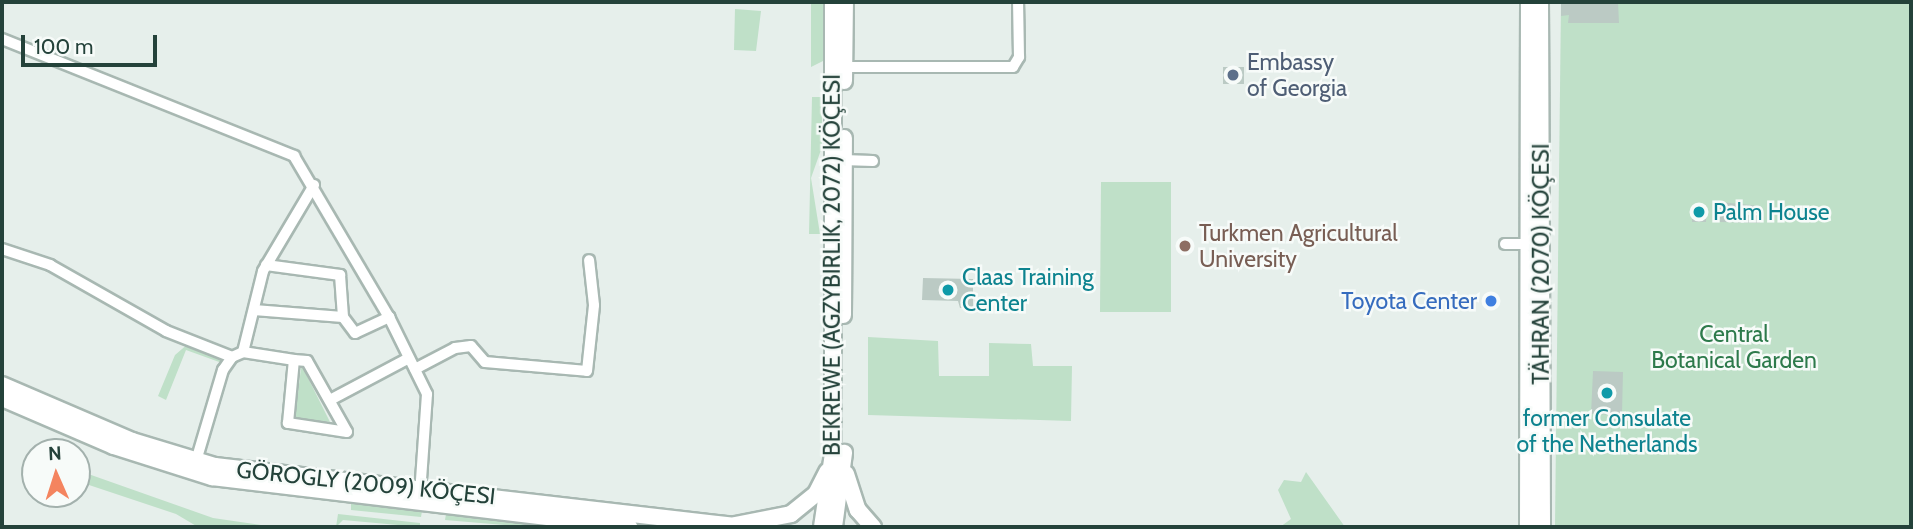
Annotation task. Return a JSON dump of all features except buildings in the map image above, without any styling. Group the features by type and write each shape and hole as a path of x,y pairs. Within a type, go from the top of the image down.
{"main road":[{"name":"BEKREWE (AGZYBIRLIK, 2072) KÖÇESI","path":"833,2 844,160 834,527"},
{"name":"BEKREWE (AGZYBIRLIK, 2072) KÖÇESI","path":"822,527 838,453 839,67 845,2"},
{"name":"TÄHRAN (2070) KÖÇESI","path":"1528,527 1529,2"},
{"name":"TÄHRAN (2070) KÖÇESI","path":"1541,2 1542,527"},
{"name":"GÖROGLY (2009) KÖÇESI","path":"2,385 132,441 196,461 287,477 629,527"},
{"name":"GÖROGLY (2009) KÖÇESI","path":"2,398 192,472 738,526 768,522 800,508 819,489 838,453"},
{"path":"838,453 851,495 873,527"}],"street":[{"path":"839,67 1013,66 1019,57 1018,2"},
{"path":"2,39 282,149 314,185 389,317 415,369 430,407 420,496"},
{"path":"844,160 873,161"},
{"path":"196,461 238,355 266,265 314,185"},
{"path":"1505,244 1529,244"},
{"path":"2,249 50,265 166,331 238,355 307,361 347,432 288,423 294,360"},
{"path":"415,369 464,346 478,349 485,362 587,371 594,305 589,260"},
{"path":"266,265 340,275 343,317 355,333 389,317"},
{"path":"254,310 343,317"},
{"path":"330,401 409,358"}],"green space":[{"path":"811,2 823,3 823,61 811,67"},
{"name":"Central Botanical Garden","path":"1561,2 1911,2 1911,527 1555,527"},
{"path":"735,9 761,11 756,51 734,50"},
{"path":"812,97 822,97 822,147 811,178 820,234 809,234"},
{"path":"1101,182 1171,182 1171,312 1100,312"},
{"path":"868,337 938,341 939,376 989,376 989,343 1031,344 1033,366 1072,366 1071,421 868,415"},
{"path":"189,343 220,356 222,363 186,350 166,400 158,396 175,355"},
{"path":"303,368 330,422 295,418"},
{"path":"1306,472 1345,527 1280,527 1291,519 1278,490 1284,480 1301,482"},
{"path":"91,475 213,518 275,527 198,527 176,514 91,486"},
{"path":"351,503 422,511 421,517 351,510"},
{"path":"338,514 420,523 420,527 343,520 336,527"},
{"path":"446,514 529,523 529,527 445,520"}],"place":[{"name":"Embassy of Georgia","path":"1233,75"},
{"name":"Palm House","path":"1699,212"},
{"name":"Turkmen Agricultural University","path":"1185,246"},
{"name":"Claas Training Center","path":"948,290"},
{"name":"Toyota Center","path":"1491,301"},
{"name":"former Consulate of the Netherlands","path":"1607,393"}]}
